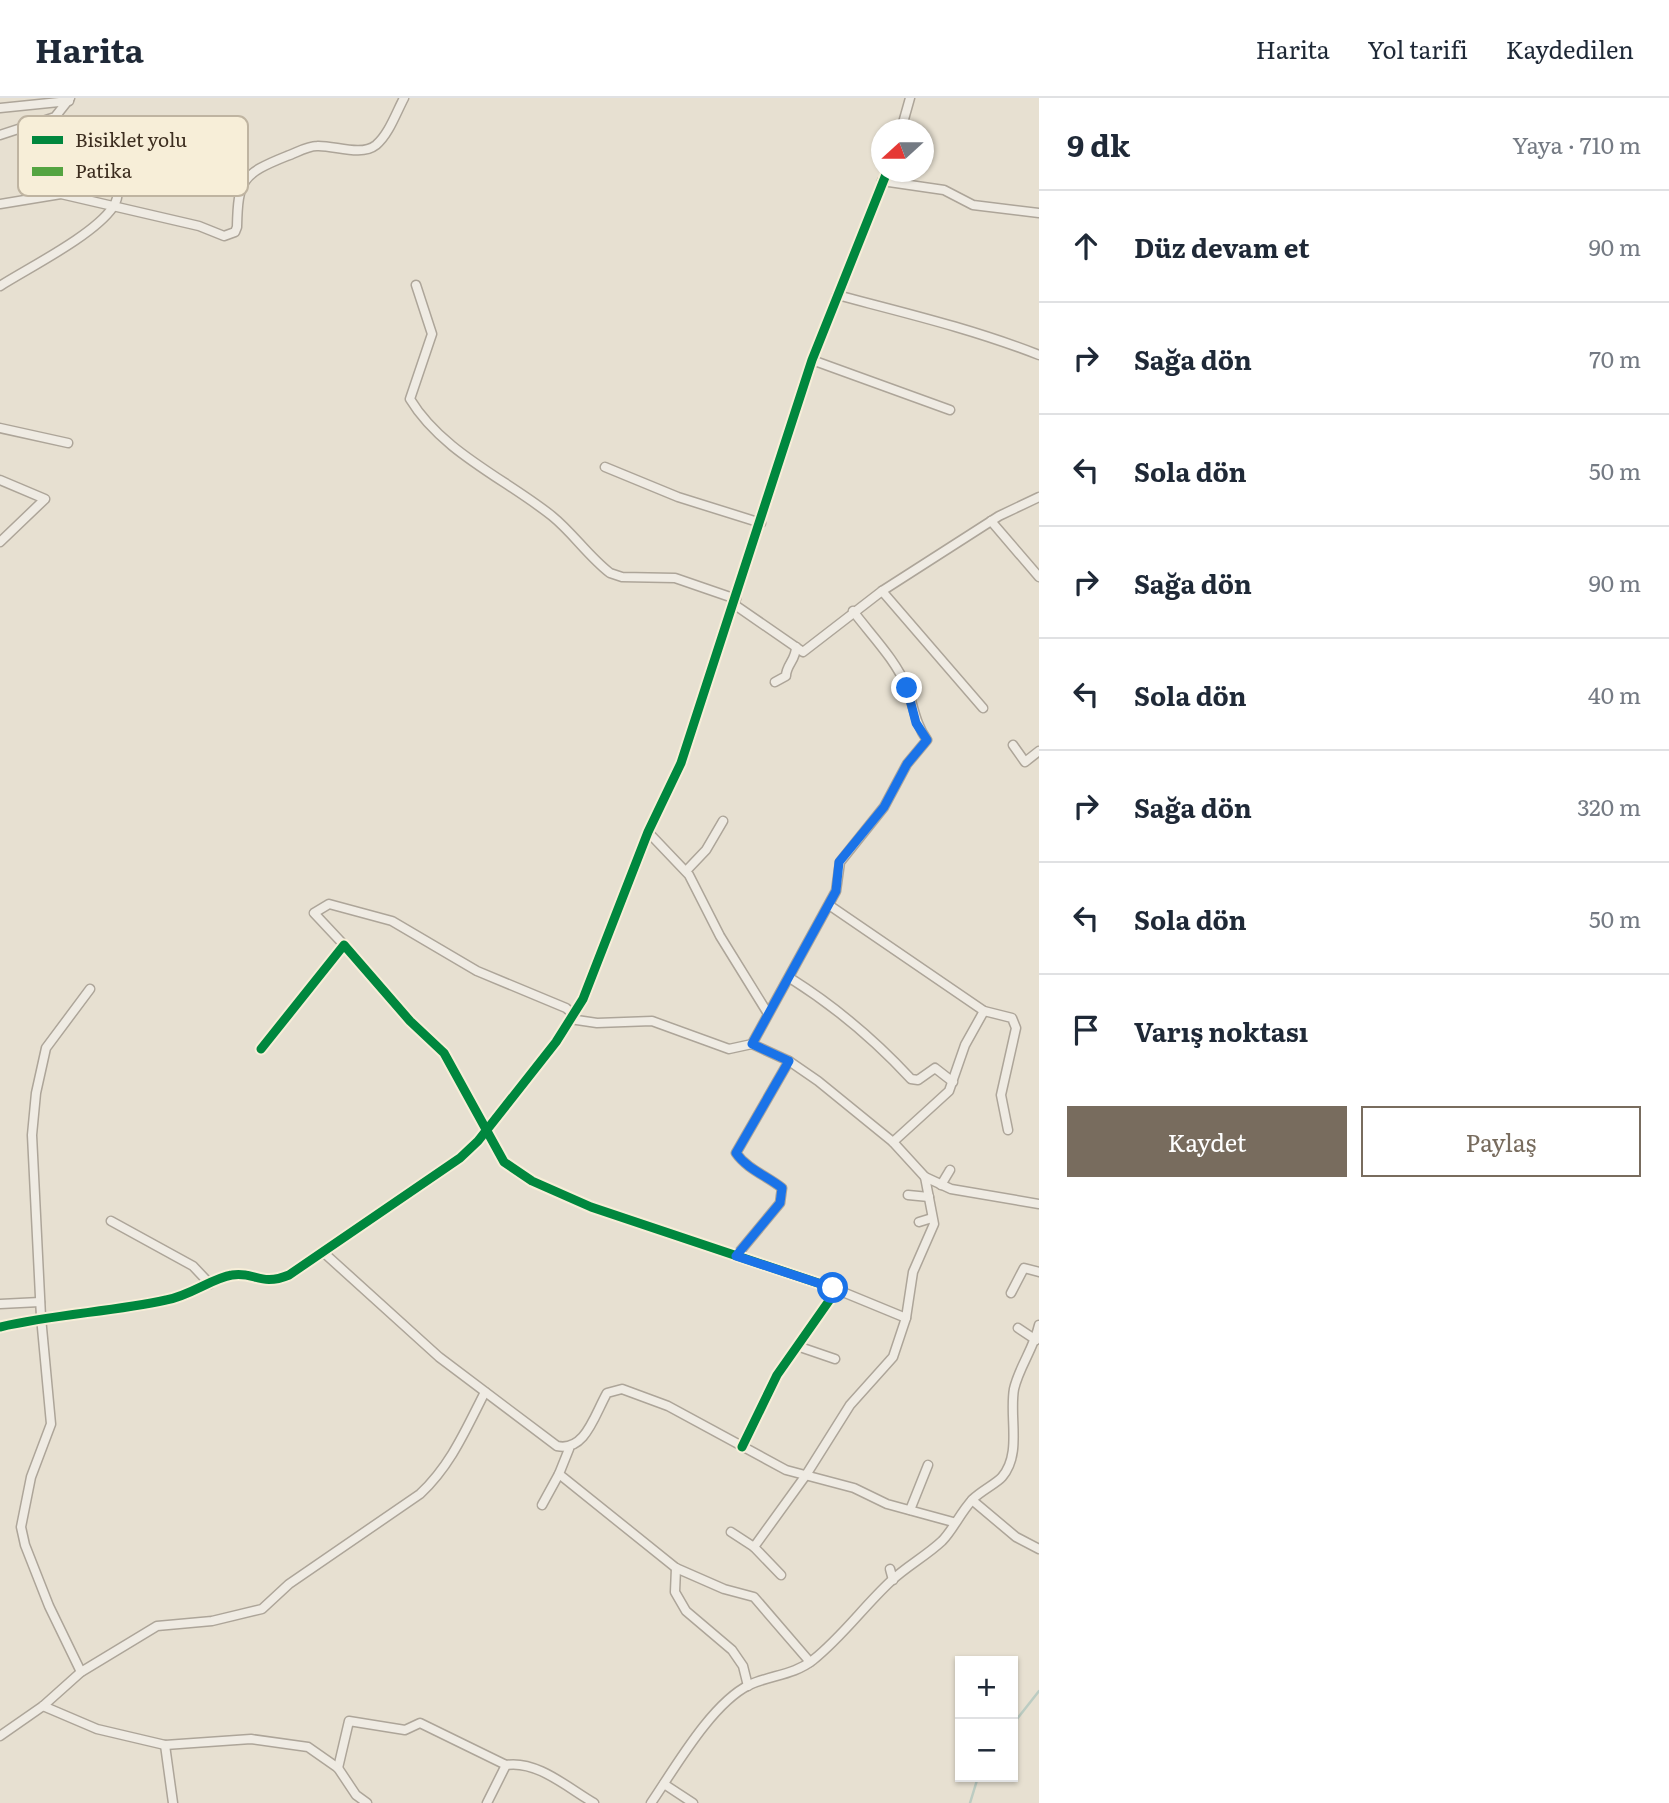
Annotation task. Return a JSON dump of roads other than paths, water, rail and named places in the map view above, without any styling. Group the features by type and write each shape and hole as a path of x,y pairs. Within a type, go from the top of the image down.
{"street":[{"path":"248,175 258,167 315,145 357,150 372,148 384,136 404,98"},
{"path":"904,119 911,98"},
{"path":"0,107 69,99"},
{"path":"56,116 69,99"},
{"path":"0,135 18,129"},
{"path":"0,1326 41,1317 167,1300 232,1275 274,1281 289,1275 460,1158 486,1130 556,1042 583,999 648,832 681,763 813,360 882,182"},
{"path":"889,182 944,190 973,205 1039,214"},
{"path":"0,204 49,196"},
{"path":"70,196 198,226 224,236 237,227 238,196"},
{"path":"0,286 99,223 114,206 115,196"},
{"path":"416,285 432,334 410,399 419,413 482,468 553,517 610,573 622,577 675,578 735,602 803,652 852,611 882,591 991,521 1039,497"},
{"path":"837,295 1009,342 1039,355"},
{"path":"813,360 950,410"},
{"path":"0,428 68,443"},
{"path":"605,467 678,497 761,523"},
{"path":"0,480 45,499 0,542"},
{"path":"991,521 1039,578"},
{"path":"882,591 983,708"},
{"path":"752,1044 767,1012 790,978 829,905 840,878 839,862 855,839 884,807 907,764 927,740 916,723 907,688 895,665 852,611"},
{"path":"775,682 786,676 786,671 794,661 796,647"},
{"path":"1013,745 1026,762 1039,751"},
{"path":"686,871 706,850 723,821"},
{"path":"648,832 686,871 720,936 767,1012"},
{"path":"906,1318 833,1288 591,1207 532,1181 504,1162 444,1053 410,1021 344,945 316,919 314,912 329,904 392,921 477,971 566,1008 572,1017 597,1023 652,1021 729,1049 752,1044 789,1061 818,1081 893,1142 925,1177 962,1192 1039,1204"},
{"path":"829,905 984,1012 1012,1018 1016,1028 1001,1095 1008,1130"},
{"path":"261,1049 344,945"},
{"path":"790,978 831,1004 871,1038 911,1079 918,1080 935,1068 953,1082"},
{"path":"81,1672 44,1594 25,1545 22,1527 31,1478 51,1424 40,1302 32,1135 39,1071 46,1048 90,989"},
{"path":"893,1142 949,1091 965,1045 984,1012"},
{"path":"736,1256 780,1203 782,1188 765,1174 743,1164 736,1153 789,1061"},
{"path":"941,1185 950,1170"},
{"path":"754,1547 806,1475 850,1405 893,1357 906,1318 913,1272 934,1224 925,1177"},
{"path":"908,1195 929,1198"},
{"path":"919,1222 932,1218"},
{"path":"110,1221 193,1266 210,1284"},
{"path":"324,1252 439,1357 557,1446 569,1449"},
{"path":"1011,1293 1024,1268 1039,1272"},
{"path":"742,1447 777,1375 831,1298 833,1288"},
{"path":"0,1304 40,1302"},
{"path":"651,1803 722,1707 748,1686 801,1669 827,1649 892,1580 948,1534 953,1522 972,1500 988,1485 1002,1477 1014,1451 1011,1417 1014,1389 1036,1340 1039,1325"},
{"path":"1018,1328 1036,1340"},
{"path":"797,1346 835,1359"},
{"path":"542,1505 569,1449 578,1444 607,1394 622,1389 668,1405 786,1471 854,1488 887,1504 953,1522"},
{"path":"0,1736 43,1706 81,1672 156,1626 212,1621 262,1609 289,1584 420,1494 437,1478 455,1453 485,1392"},
{"path":"910,1510 928,1465"},
{"path":"559,1474 676,1568 724,1589 754,1597 810,1662"},
{"path":"972,1500 1017,1537 1039,1549"},
{"path":"731,1532 754,1547 781,1575"},
{"path":"676,1568 675,1591 686,1611 732,1650 743,1665 748,1686"},
{"path":"890,1569 892,1580"},
{"path":"43,1706 97,1729 165,1745 251,1740 308,1747 338,1768 356,1795 367,1803"},
{"path":"338,1768 349,1721 405,1730 420,1723 506,1765 521,1763 534,1768 594,1803"},
{"path":"165,1745 173,1803"},
{"path":"487,1803 506,1765"},
{"path":"664,1784 692,1803"}],"waterway":[{"path":"1017,1719 1039,1691"},
{"path":"970,1803 976,1782"}]}
